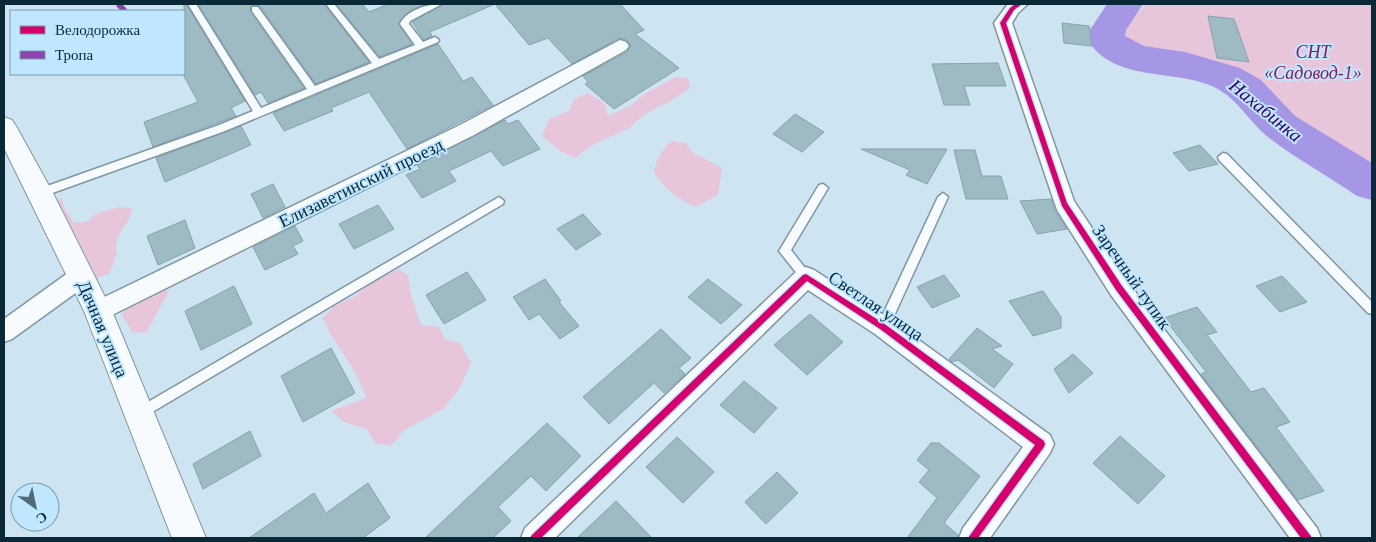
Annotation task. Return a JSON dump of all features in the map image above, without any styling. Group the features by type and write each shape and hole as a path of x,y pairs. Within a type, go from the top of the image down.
{"street":[{"name":"Заречный тупик","path":"1019,4 1012,9 1004,23 1064,204 1119,288 1307,538"},
{"name":"Елизаветинский проезд","path":"98,312 467,130 620,46"},
{"name":"Дачная улица","path":"4,126 40,193 98,312 189,538"},
{"path":"4,332 80,276"},
{"name":"Светлая улица","path":"535,538 806,277 883,327 1042,444 973,538"}],"lane":[{"path":"192,4 259,113"},
{"path":"330,4 378,64"},
{"path":"421,46 404,24 406,19 438,4"},
{"path":"255,9 312,91"},
{"path":"40,193 222,128 435,40"},
{"path":"1223,158 1372,309"},
{"path":"806,277 785,251 823,188"},
{"path":"883,327 943,197"},
{"path":"138,414 499,201"}],"green space":[{"name":"СНТ «Садовод-1»","path":"1145,4 1372,4 1372,175 1302,129 1242,78 1210,63 1149,51 1126,40 1121,28"},
{"path":"676,77 688,78 690,88 669,102 645,114 628,129 594,144 575,158 560,151 542,136 549,119 569,111 574,99 588,93 604,103 608,116 630,106 646,93"},
{"path":"671,141 686,143 692,152 722,168 718,195 696,207 678,197 663,184 654,173 664,148"},
{"path":"62,198 64,207 74,223 88,221 95,214 119,207 132,208 131,214 119,236 116,248 117,254 109,274 96,278 88,268 55,201"},
{"path":"399,269 408,276 411,295 421,325 439,327 445,339 460,343 471,363 459,389 443,409 403,431 391,446 375,443 367,429 344,422 331,411 366,398 357,376 323,318 334,306 356,296 368,284"},
{"path":"166,288 168,293 146,333 132,332 122,315 129,306"}],"building":[{"path":"184,4 186,4 245,101 231,108 236,116 153,147 144,122 198,102 184,76"},
{"path":"198,4 324,4 369,62 316,84 260,6 252,5 250,12 304,88 268,103 261,92 255,95"},
{"path":"336,4 362,4 369,12 388,4 427,4 411,10 398,23 412,44 380,57"},
{"path":"444,4 495,4 430,32 432,36 424,40 412,22"},
{"path":"495,4 620,4 644,30 635,34 679,68 614,109 585,84 588,82 583,76 627,52 631,46 627,40 619,38 572,64 548,38 529,45"},
{"path":"1208,16 1234,19 1249,62 1217,58"},
{"path":"1062,23 1089,26 1092,46 1064,43"},
{"path":"438,44 463,81 472,77 493,105 407,149 369,92 331,108 333,111 284,131 273,113"},
{"path":"998,63 1006,86 964,86 970,105 944,105 932,64"},
{"path":"795,114 824,132 802,152 773,134"},
{"path":"505,120 508,124 518,120 540,149 503,166 491,151 449,171 456,181 422,198 406,175 420,169 417,165"},
{"path":"241,126 251,145 165,182 156,158"},
{"path":"1200,145 1218,164 1189,171 1173,153"},
{"path":"861,149 947,149 927,184 906,175 910,170"},
{"path":"954,150 975,150 982,176 1001,176 1008,199 966,199"},
{"path":"273,184 285,207 263,218 251,194"},
{"path":"1051,199 1055,211 1067,229 1037,234 1020,201"},
{"path":"378,205 394,229 354,249 339,224"},
{"path":"583,214 601,234 576,250 557,229"},
{"path":"185,220 195,248 158,265 147,236"},
{"path":"295,226 303,241 293,246 298,254 265,270 253,247"},
{"path":"467,272 486,300 444,324 426,295"},
{"path":"944,275 960,296 932,308 917,287"},
{"path":"1282,276 1307,302 1280,312 1256,286"},
{"path":"545,279 561,301 559,302 579,326 560,339 539,314 529,320 513,297"},
{"path":"708,279 742,305 721,324 688,297"},
{"path":"234,286 252,324 201,350 185,311"},
{"path":"1043,291 1061,317 1061,328 1033,336 1009,301"},
{"path":"1197,307 1217,332 1207,335 1251,392 1264,388 1290,422 1276,427 1324,491 1298,500 1201,374 1206,372 1164,318"},
{"path":"810,314 843,342 807,375 774,345"},
{"path":"977,328 1002,346 992,349 1013,364 994,388 958,360 952,362 949,359"},
{"path":"661,329 691,358 679,368 685,374 664,393 654,383 609,424 583,397"},
{"path":"331,348 355,393 303,422 281,376"},
{"path":"1073,354 1093,373 1069,393 1054,369"},
{"path":"744,381 777,408 754,433 720,405"},
{"path":"547,423 581,456 546,491 531,476 498,507 511,521 493,538 425,538"},
{"path":"250,431 261,456 203,489 193,464"},
{"path":"1120,436 1165,476 1138,504 1093,463"},
{"path":"677,437 714,472 683,503 646,467"},
{"path":"931,443 939,443 980,476 944,523 958,535 957,538 907,538 937,498 919,482 929,470 917,460"},
{"path":"777,472 798,493 766,524 745,502"},
{"path":"368,483 390,518 363,538 249,538 314,493 326,513"},
{"path":"616,501 652,538 577,538"}],"waterway":[{"name":"Нахабинка","path":"1125,4 1108,30 1106,40 1119,50 1138,58 1185,65 1226,77 1247,90 1281,126 1372,184"}],"marked path":[{"path":"118,4 124,10"}],"cycle path":[{"path":"1019,4 1012,9 1003,23 1064,204 1119,288 1307,538"},
{"path":"535,538 806,277 883,327 1041,444 973,538"}]}
